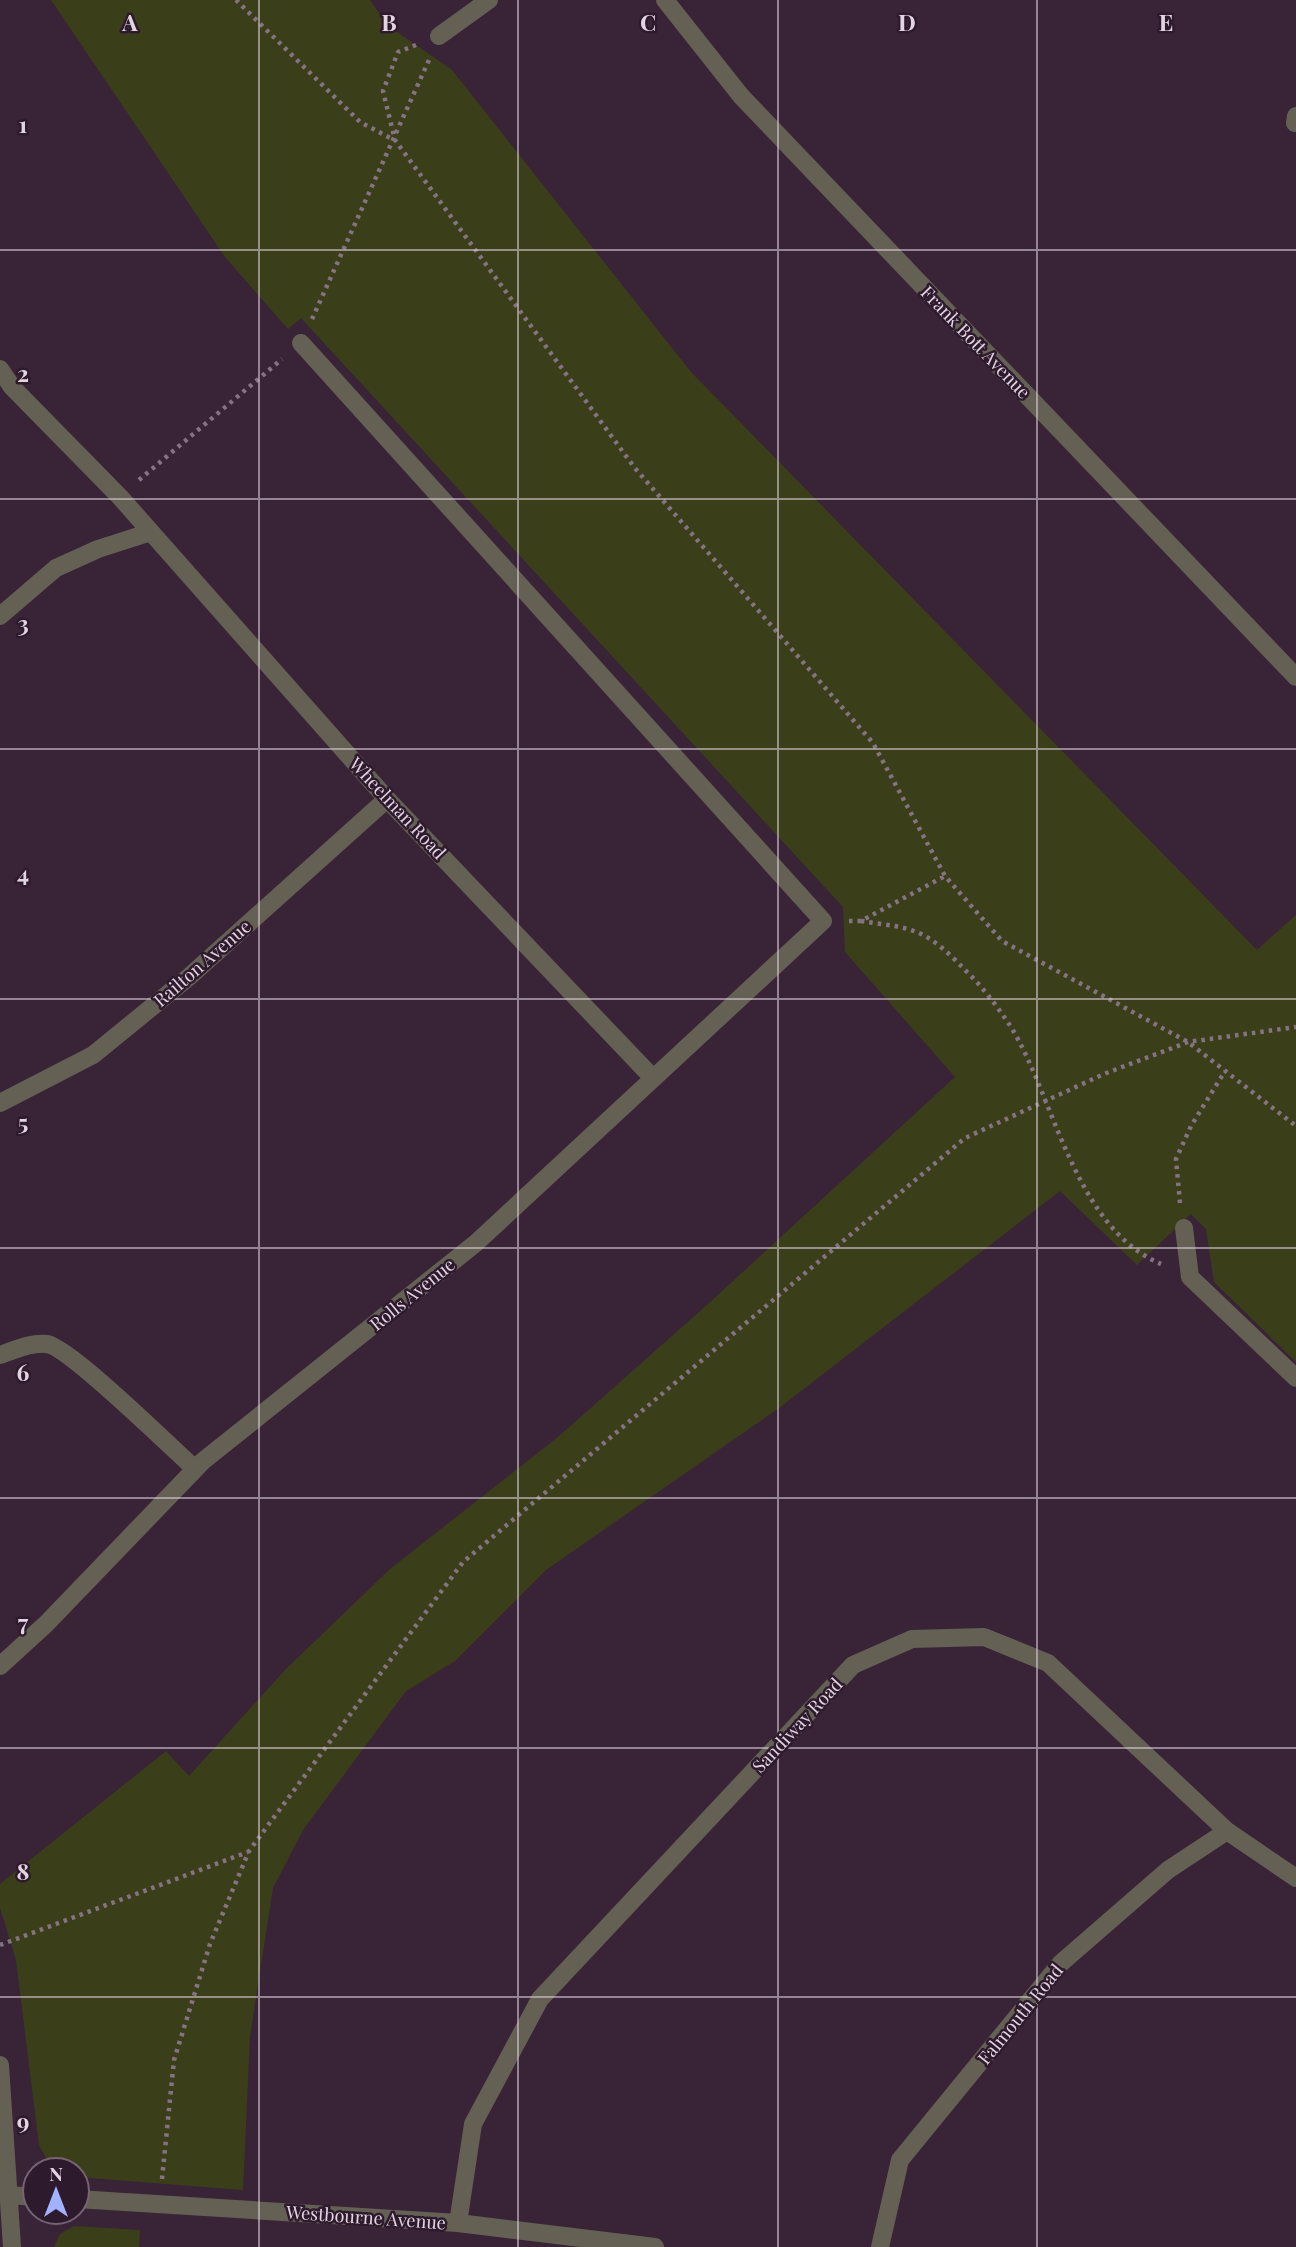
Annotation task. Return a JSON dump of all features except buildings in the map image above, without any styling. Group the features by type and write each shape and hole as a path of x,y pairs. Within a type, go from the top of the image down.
{"street":[{"path":"439,36 489,0"},
{"name":"Frank Bott Avenue","path":"665,0 741,96 1296,677"},
{"path":"1295,123 1296,116"},
{"path":"301,343 823,921"},
{"name":"Wheelman Road","path":"0,369 12,387 120,497 387,799 652,1077"},
{"path":"0,616 56,568 98,549 151,532"},
{"name":"Railton Avenue","path":"0,1103 93,1055 190,976 387,799"},
{"name":"Rolls Avenue","path":"0,1666 46,1624 195,1469 476,1243 823,921"},
{"path":"1184,1228 1190,1277 1296,1378"},
{"path":"0,1355 35,1344 50,1344 101,1384 195,1469"},
{"name":"Sandiway Road","path":"458,2222 473,2124 540,1999 853,1665 912,1639 984,1637 1048,1663 1227,1831 1296,1878"},
{"name":"Falmouth Road","path":"880,2247 900,2160 1061,1963 1168,1870 1227,1831"},
{"path":"0,2065 12,2247"},
{"path":"10,2195 21,2196"},
{"name":"Westbourne Avenue","path":"91,2200 458,2222 655,2247"}],"path":[{"path":"236,0 360,122 395,140"},
{"path":"439,36 398,51 383,91 395,140 634,467 873,743 945,876 1002,941 1188,1042 1296,1126"},
{"path":"120,497 301,343 395,140 439,36"},
{"path":"861,921 945,876"},
{"path":"823,921 861,921 915,931 952,955 982,987 1012,1028 1081,1184 1113,1226 1145,1258 1190,1277"},
{"path":"160,2203 174,2060 210,1944 249,1851 463,1562 965,1139 1104,1074 1188,1042 1296,1027"},
{"path":"1184,1228 1176,1159 1191,1126 1225,1071"},
{"path":"0,1945 249,1851"}],"green space":[{"path":"51,0 370,0 387,25 452,70 691,372 1257,950 1296,915 1296,1362 1214,1282 1206,1229 1191,1214 1137,1265 1060,1191 779,1408 546,1570 455,1661 406,1691 303,1830 273,1888 250,2036 243,2190 91,2178 91,2156 45,2156 39,2145 16,1960 0,1908 0,1884 166,1751 189,1776 286,1669 390,1569 558,1437 708,1304 955,1077 845,952 843,907 301,318 288,329 225,257"},
{"path":"74,2226 140,2230 139,2247 54,2247 60,2234"}]}
